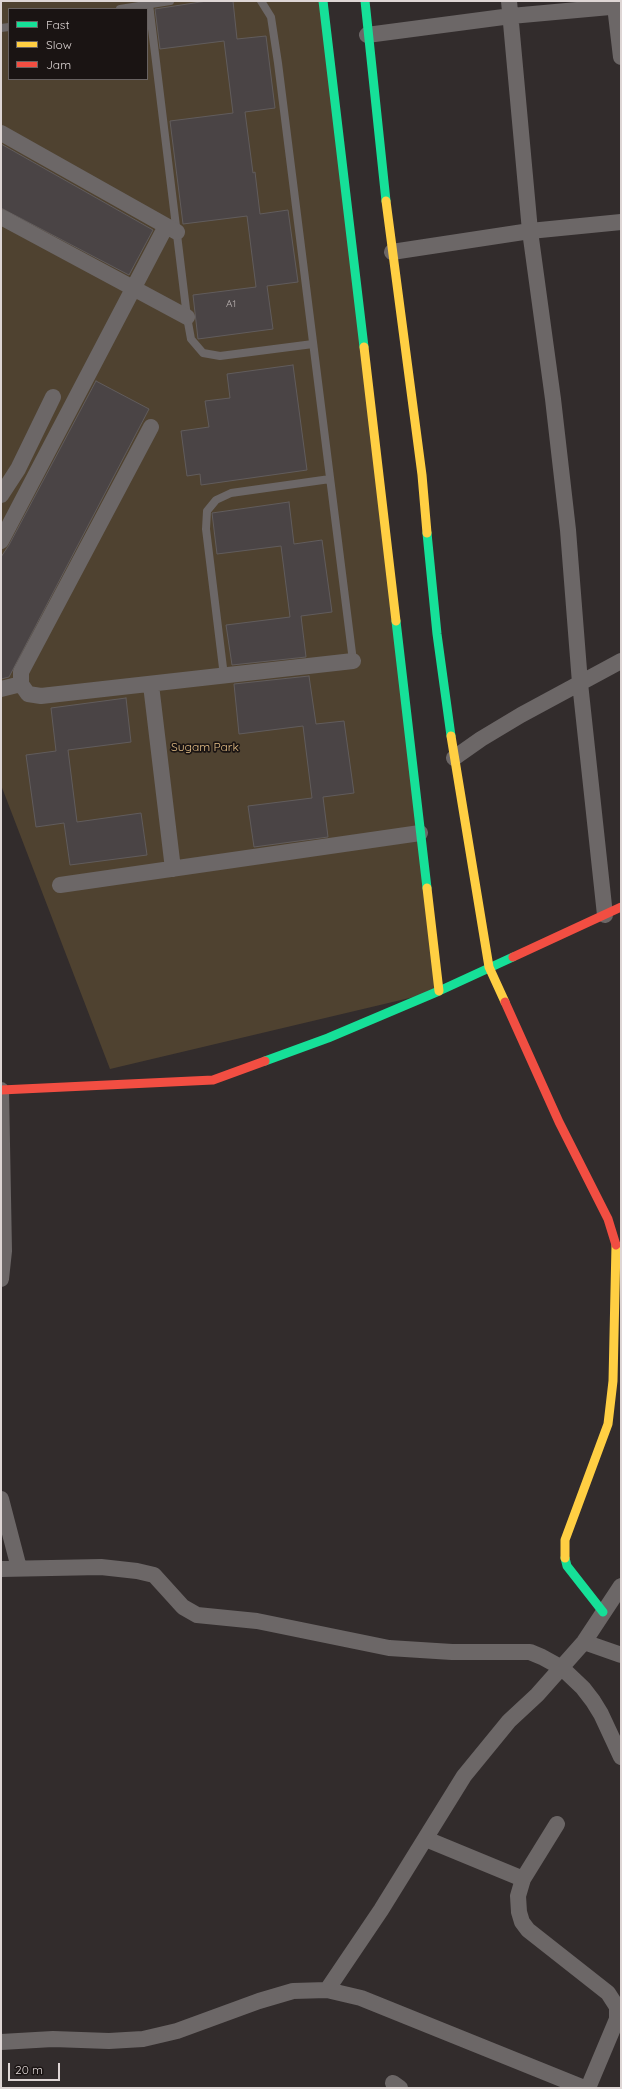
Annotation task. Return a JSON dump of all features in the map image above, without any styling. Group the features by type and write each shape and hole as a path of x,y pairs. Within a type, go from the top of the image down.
{"street":[{"path":"324,1 439,991"},
{"path":"365,1 367,35 392,252 422,475 437,634 454,758 488,967 559,1122 608,1218 615,1237 619,1255 613,1381 608,1424 565,1540 564,1552 567,1566 603,1612"},
{"path":"367,35 510,8 618,6 621,57"},
{"path":"510,8 530,231 553,399 568,530 580,683 605,915"},
{"path":"1,133 171,229 133,288 1,541"},
{"path":"1,217 187,317"},
{"path":"392,252 530,231 621,222"},
{"path":"1,495 18,468 53,397"},
{"path":"150,428 21,672 21,684 28,694 41,696 353,661"},
{"path":"454,758 488,735 621,661"},
{"path":"1,689 21,684"},
{"path":"151,684 173,869"},
{"path":"60,885 420,833"},
{"path":"1,1279 4,1251 1,1090 213,1080 328,1038 439,991 488,967 621,907"},
{"path":"1,1499 19,1568"},
{"path":"1,1569 101,1567 137,1571 154,1575 183,1606 197,1615 257,1621 389,1648 452,1652 530,1652 562,1668 593,1701 621,1757"},
{"path":"327,1990 381,1910 464,1776 509,1721 562,1668 584,1642 621,1586"},
{"path":"584,1642 621,1655"},
{"path":"557,1824 523,1879 518,1896 518,1912 522,1922 528,1930 608,1993 617,2007 617,2019 588,2088"},
{"path":"426,1839 523,1879"},
{"path":"1,2042 53,2039 109,2041 143,2039 177,2031 259,2001 293,1991 327,1990 362,1998 584,2088"}],"lane":[{"path":"126,8 170,1"},
{"path":"261,1 271,18 278,63 353,661"},
{"path":"149,4 171,229 191,339 203,353 220,356 313,344"},
{"path":"224,676 206,529 207,511 216,500 231,493 330,479"}],"green space":[{"name":"Sugam Park","path":"1,1 323,1 439,991 110,1069 1,785"}],"building":[{"path":"207,1 233,1 237,39 266,36 275,108 245,112 260,214 288,210 298,282 267,286 273,329 198,339 193,295 256,287 247,216 183,224 170,121 233,113 224,41 160,49 155,9"},
{"path":"1,144 153,230 129,275 1,208"},
{"path":"293,365 307,470 201,485 200,474 187,476 181,431 209,427 205,401 230,398 227,374"},
{"path":"96,381 149,409 9,677 1,679 1,557 9,545"},
{"path":"289,502 294,544 322,540 332,612 301,616 306,657 232,665 226,625 290,617 281,546 217,554 212,513"},
{"path":"309,676 316,724 344,721 354,793 323,797 328,837 254,847 248,806 312,798 303,726 239,734 234,684"},
{"path":"126,698 131,742 68,750 77,822 141,813 147,855 70,865 64,823 36,827 26,755 56,751 51,708"}],"traffic: fast":[{"path":"323,1 364,347"},
{"path":"365,1 386,201"},
{"path":"427,533 437,634 451,736"},
{"path":"396,621 427,888"},
{"path":"265,1061 328,1038 439,991 513,957"},
{"path":"565,1558 567,1566 603,1612"}],"traffic: slow":[{"path":"386,201 422,475 427,533"},
{"path":"364,347 396,621"},
{"path":"451,736 489,967 505,1002"},
{"path":"427,888 439,991"},
{"path":"565,1558 565,1540 608,1424 613,1381 616,1245"}],"traffic: jam":[{"path":"513,957 621,907"},
{"path":"505,1002 559,1122 608,1219 616,1245"},
{"path":"1,1090 213,1080 265,1061"}]}
